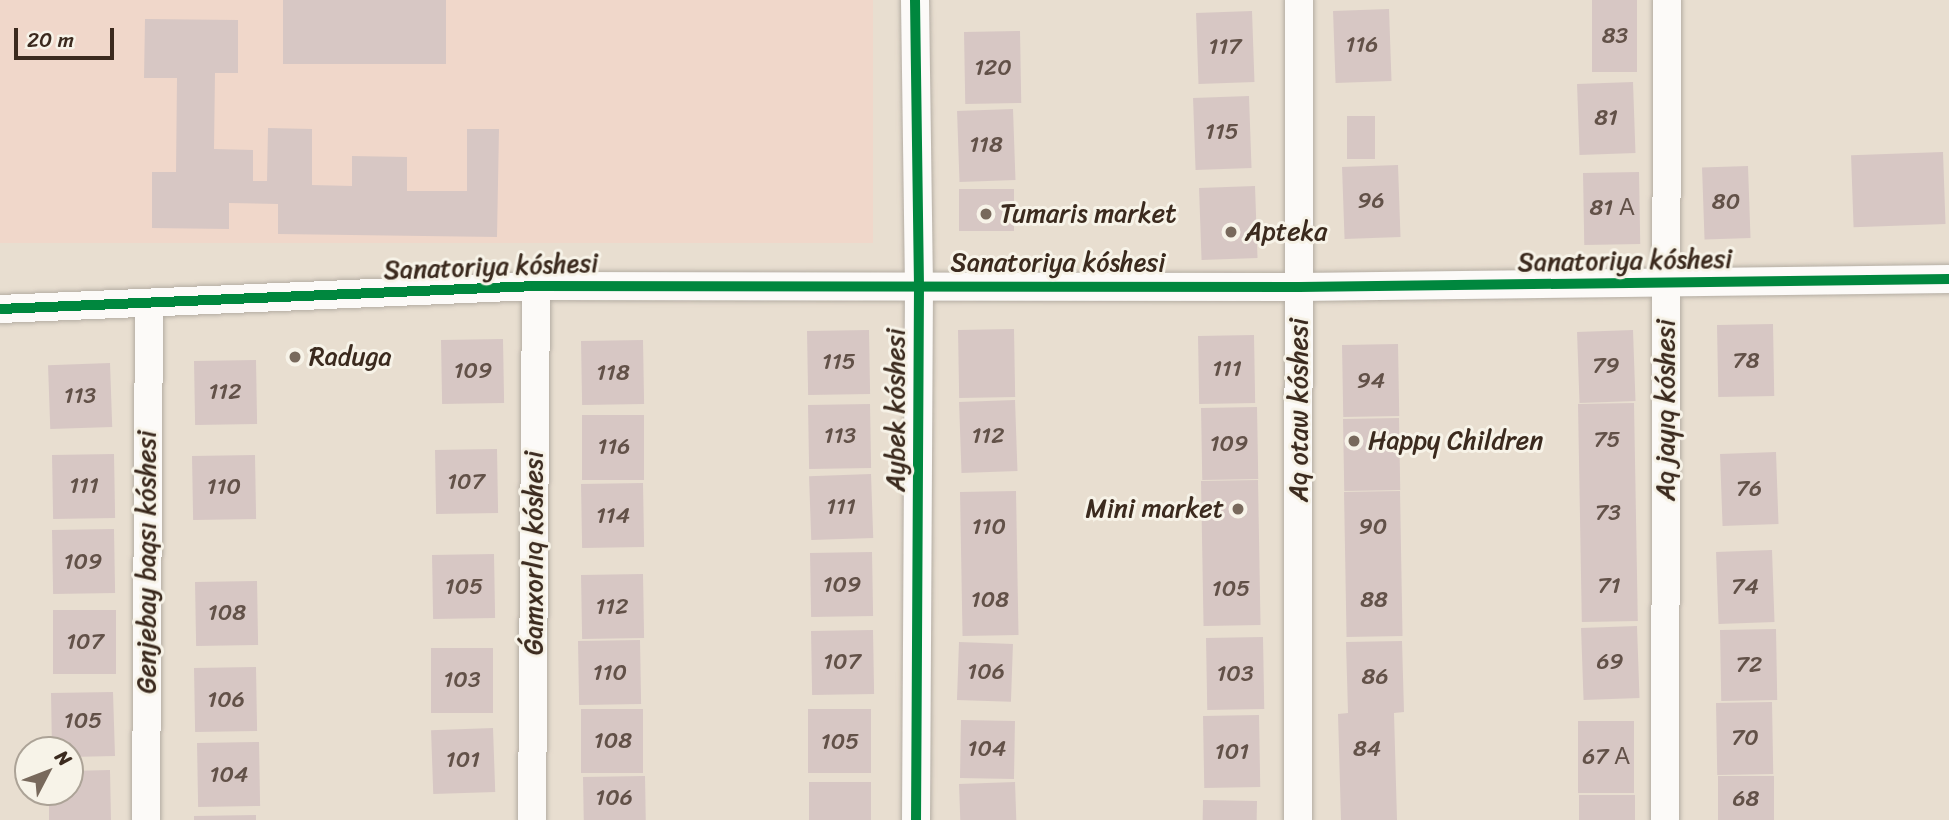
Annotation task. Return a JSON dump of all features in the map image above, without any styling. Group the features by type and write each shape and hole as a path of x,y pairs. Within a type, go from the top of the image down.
{"street":[{"name":"Aybek kóshesi","path":"915,0 919,286 916,820"},
{"name":"Aq otaw kóshesi","path":"1298,820 1299,0"},
{"name":"Aq jayıq kóshesi","path":"1665,820 1667,0"},
{"name":"Sanatoriya kóshesi","path":"0,309 536,286 1299,287 1949,279"},
{"name":"Ǵamxorlıq kóshesi","path":"532,820 536,286"},
{"name":"Genjebay baqsı kóshesi","path":"146,820 149,303"}],"shaded area":[{"path":"0,0 873,0 873,243 0,243"}],"building":[{"path":"283,0 446,0 446,64 283,64"},
{"path":"1592,0 1637,0 1637,72 1592,72"},
{"path":"1389,9 1392,81 1336,83 1333,11"},
{"path":"1252,11 1254,82 1199,84 1196,13"},
{"path":"145,19 238,20 238,73 215,73 214,149 253,150 253,181 267,181 268,128 312,129 312,185 352,186 352,156 407,157 407,191 467,191 467,129 499,129 497,237 278,234 278,204 229,203 229,229 152,228 152,172 176,172 177,78 144,78"},
{"path":"1020,31 1021,103 965,104 964,32"},
{"path":"1633,82 1635,153 1580,155 1577,84"},
{"path":"1249,96 1252,168 1196,170 1193,98"},
{"path":"1013,109 1015,180 960,182 957,111"},
{"path":"1347,116 1375,116 1375,159 1347,159"},
{"path":"1943,152 1946,224 1854,227 1851,155"},
{"path":"1398,165 1401,237 1345,239 1342,167"},
{"path":"1748,166 1751,238 1705,240 1702,168"},
{"path":"1639,172 1640,244 1584,245 1583,173"},
{"path":"1255,186 1258,258 1202,260 1199,188"},
{"path":"959,189 1014,189 1014,231 959,231"},
{"path":"1773,324 1774,396 1718,397 1717,325"},
{"path":"1014,329 1015,397 959,398 958,330"},
{"path":"869,330 870,394 808,395 807,331"},
{"path":"1633,330 1635,401 1580,403 1577,332"},
{"path":"1254,335 1255,403 1199,404 1198,336"},
{"path":"503,339 504,403 442,404 441,340"},
{"path":"643,340 644,404 582,405 581,341"},
{"path":"1398,344 1399,416 1343,417 1342,345"},
{"path":"256,360 257,424 195,425 194,361"},
{"path":"110,363 112,427 50,429 48,365"},
{"path":"1015,400 1017,471 962,473 959,402"},
{"path":"1634,403 1638,621 1582,622 1578,404"},
{"path":"870,404 871,468 809,469 808,405"},
{"path":"1257,407 1258,479 1202,480 1201,408"},
{"path":"582,415 644,415 644,480 582,480"},
{"path":"1399,418 1400,490 1344,491 1343,419"},
{"path":"497,449 498,513 436,514 435,450"},
{"path":"1776,452 1779,524 1723,526 1720,454"},
{"path":"114,454 115,518 53,519 52,455"},
{"path":"255,455 256,519 193,520 192,456"},
{"path":"871,474 873,538 811,540 809,476"},
{"path":"1258,480 1261,625 1204,626 1201,481"},
{"path":"643,483 644,547 582,548 581,484"},
{"path":"1016,491 1019,635 963,636 960,492"},
{"path":"1400,491 1403,636 1347,637 1344,492"},
{"path":"114,529 115,593 53,594 52,530"},
{"path":"1772,550 1775,622 1719,624 1716,552"},
{"path":"872,552 873,616 811,617 810,553"},
{"path":"494,554 495,618 433,619 432,555"},
{"path":"643,574 644,638 582,639 581,575"},
{"path":"257,581 258,645 196,646 195,582"},
{"path":"53,610 116,610 116,674 53,674"},
{"path":"1637,626 1640,698 1584,700 1581,628"},
{"path":"1776,629 1777,700 1721,701 1720,630"},
{"path":"873,630 874,694 812,695 811,631"},
{"path":"1263,637 1264,709 1207,710 1206,638"},
{"path":"640,640 641,704 579,705 578,641"},
{"path":"1402,641 1404,712 1394,713 1397,820 1341,820 1338,714 1348,713 1346,642"},
{"path":"959,642 1013,644 1011,702 957,700"},
{"path":"431,648 493,648 493,713 431,713"},
{"path":"256,667 257,731 195,732 194,668"},
{"path":"113,692 115,756 84,757 84,736 52,736 51,693"},
{"path":"1772,702 1773,774 1717,775 1716,703"},
{"path":"581,709 643,709 643,773 581,773"},
{"path":"808,709 871,709 871,773 808,773"},
{"path":"1259,715 1260,787 1204,788 1203,716"},
{"path":"961,720 1015,721 1014,779 960,778"},
{"path":"1578,721 1634,721 1634,793 1578,793"},
{"path":"493,728 495,792 433,794 431,730"},
{"path":"259,742 260,806 198,807 197,743"},
{"path":"110,770 111,820 49,820 49,806 84,806 84,771"},
{"path":"645,776 646,820 584,820 583,777"},
{"path":"1718,776 1774,776 1774,820 1718,820"},
{"path":"809,782 871,782 871,820 809,820"},
{"path":"1015,782 1016,820 960,820 959,784"},
{"path":"1579,795 1635,795 1635,820 1579,820"},
{"path":"1203,800 1257,801 1257,820 1203,820"},
{"path":"256,815 256,820 194,820 194,816"}],"cycle path":[{"path":"915,0 919,286 916,820"},
{"path":"0,309 536,286 1299,287 1949,279"}],"place":[{"name":"Tumaris market","path":"986,214"},
{"name":"Apteka","path":"1231,232"},
{"name":"Raduga","path":"295,357"},
{"name":"Happy Children","path":"1354,441"},
{"name":"Mini market","path":"1238,509"}]}
